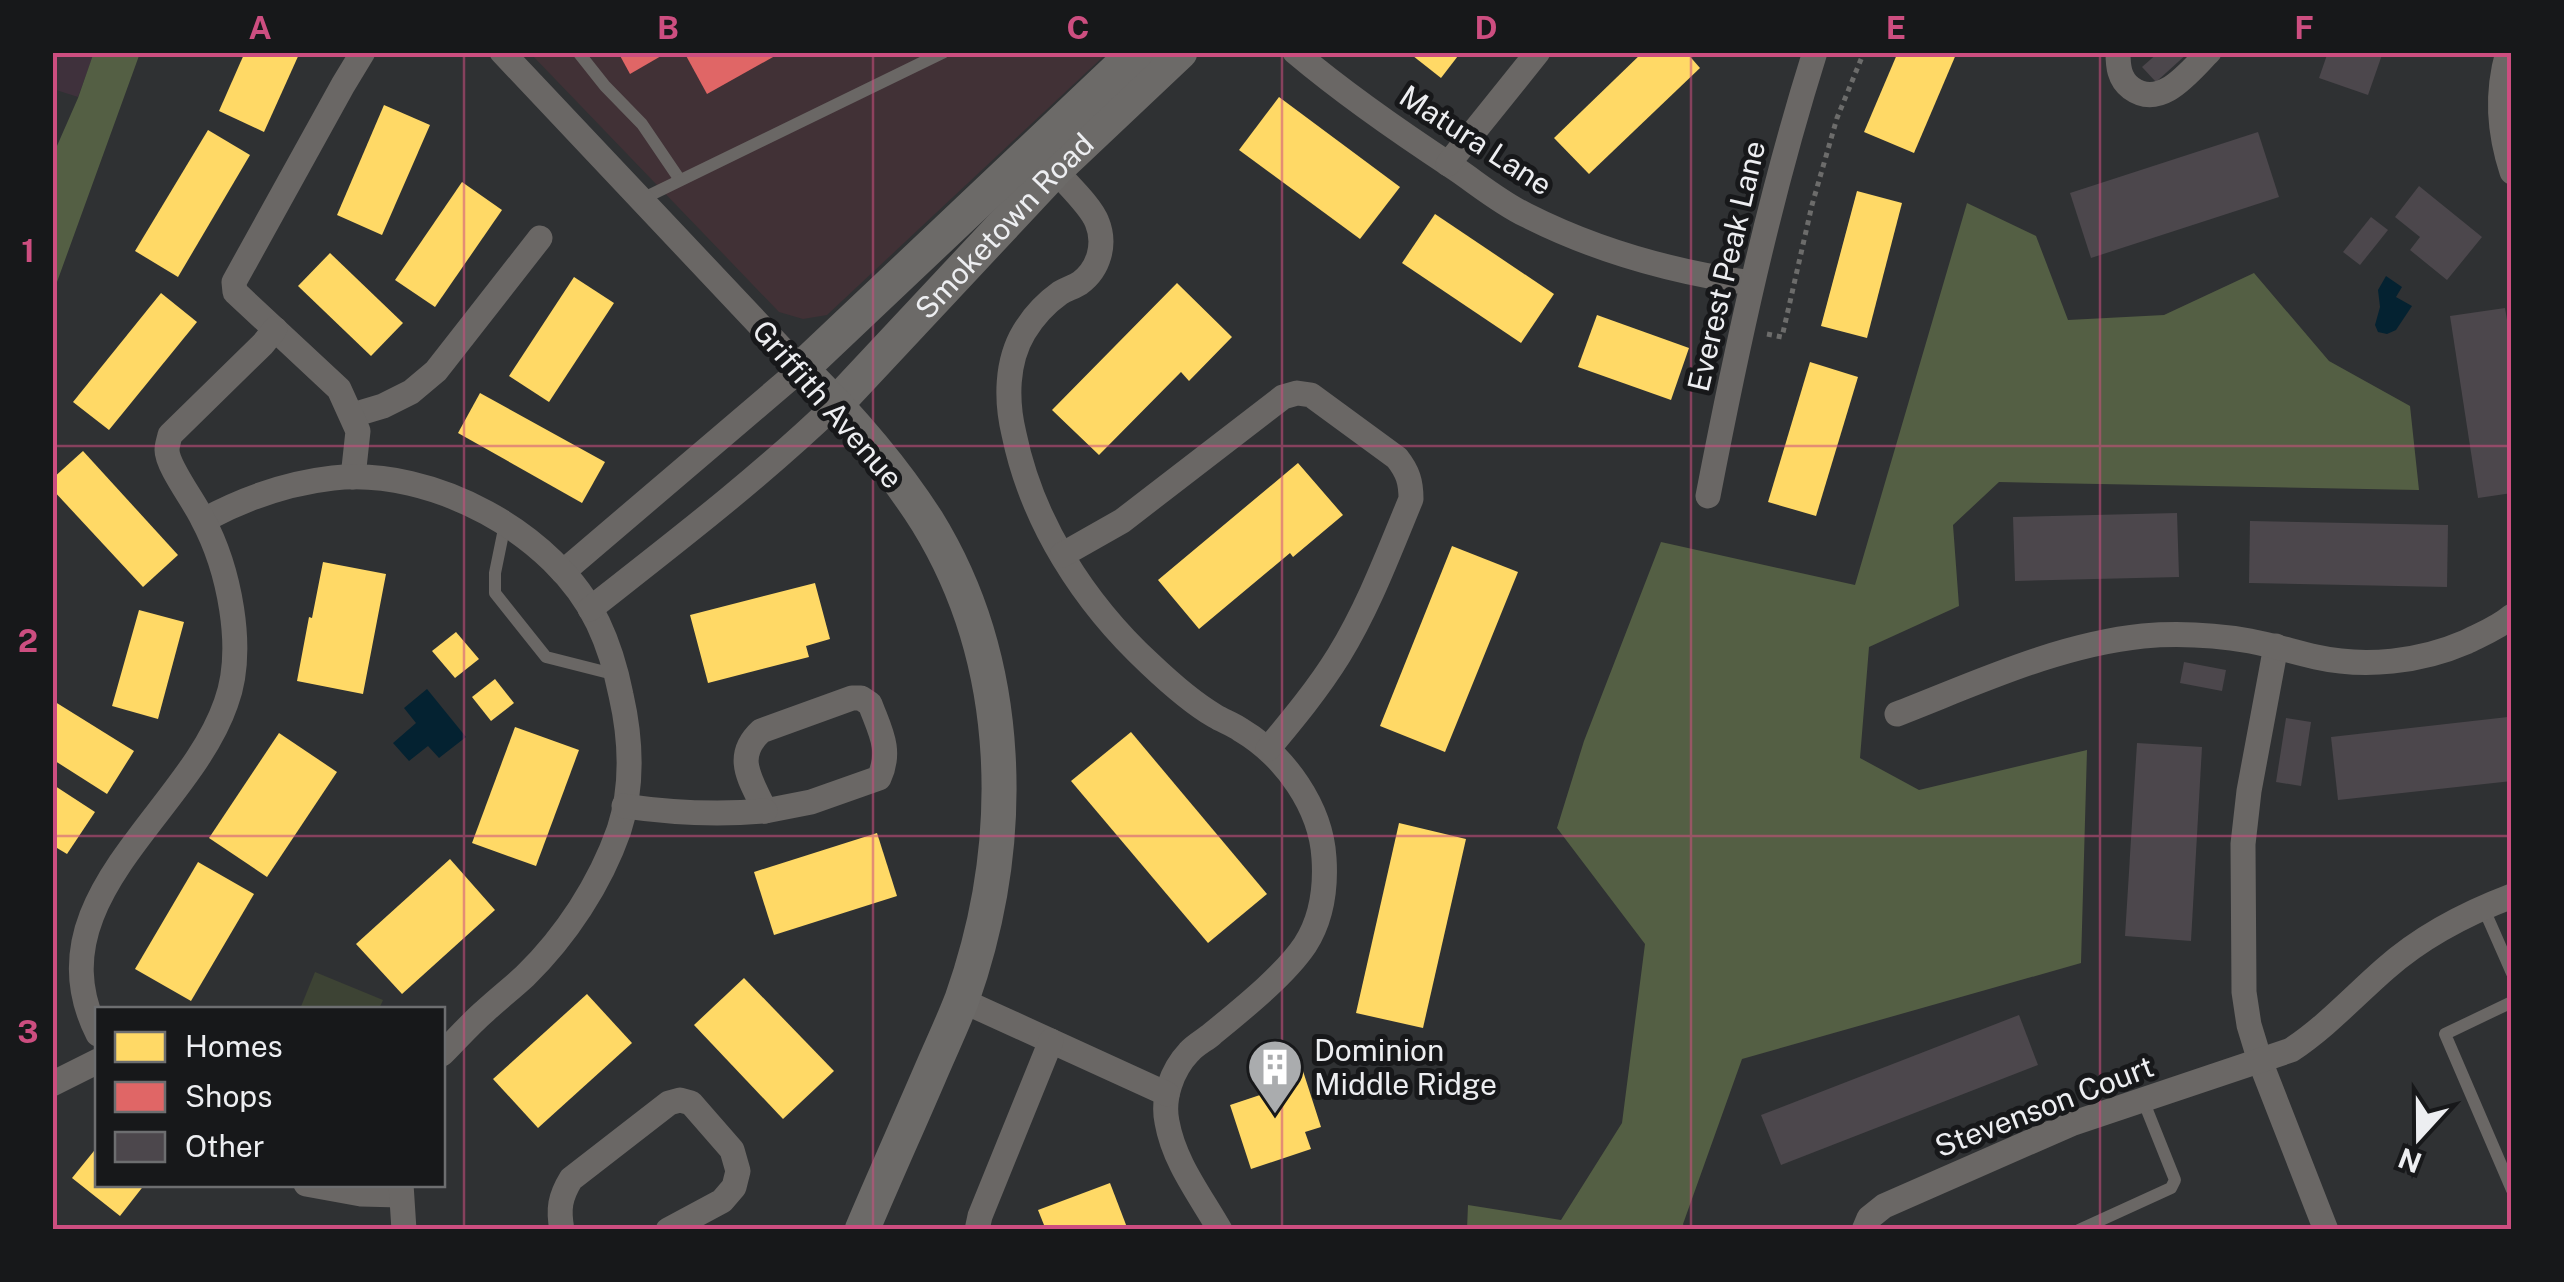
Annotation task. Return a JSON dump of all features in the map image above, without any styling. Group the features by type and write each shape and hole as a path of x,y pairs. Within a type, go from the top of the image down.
{"street":[{"path":"353,477 358,431 339,388 235,292 234,282 363,52"},
{"name":"Griffith Avenue","path":"502,52 836,404 928,523 973,620 998,732 1000,800 996,858 982,934 961,1000 862,1230"},
{"name":"Smoketown Road","path":"801,369 1136,52"},
{"name":"Smoketown Road","path":"836,404 1054,170 1180,52"},
{"name":"Matura Lane","path":"1295,52 1523,214 1584,241 1647,262 1752,283"},
{"path":"1448,164 1538,52"},
{"name":"Everest Peak Lane","path":"1708,496 1752,283 1816,52"},
{"path":"2118,52 2123,81 2147,95 2162,94 2172,88 2210,52"},
{"path":"2508,52 2499,108 2502,143 2512,172"},
{"path":"1054,170 1098,222 1101,240 1093,270 1040,310 1013,357 1009,384 1012,428 1022,471 1038,513 1062,555 1110,622 1148,662 1190,699 1268,749 1299,785 1324,852 1325,882 1318,916 1306,942 1288,966 1189,1052 1175,1071 1167,1094 1166,1120 1174,1147 1220,1230"},
{"path":"353,415 411,392 436,372 540,238"},
{"path":"95,1026 85,998 82,972 84,934 92,910 109,880 211,738 227,701 234,668 234,634 226,584 204,520 170,464 170,435 274,329"},
{"path":"563,572 801,369"},
{"path":"1062,555 1122,520 1282,397 1296,392 1311,395 1397,458 1407,471 1411,499 1370,598 1302,709 1268,749"},
{"path":"590,609 749,484 836,404"},
{"path":"204,520 243,502 332,478 396,481 439,492 480,508 538,547 563,572 603,635 617,674 627,722 629,764 619,828 581,907 558,939 525,976 482,1012 445,1051"},
{"path":"1897,714 2047,656 2096,643 2146,636 2197,635 2276,646 2320,658 2369,662 2409,659 2448,650 2510,619"},
{"path":"2276,646 2248,790 2243,844 2244,992 2260,1062 2326,1230"},
{"path":"624,806 676,814 765,811 812,802 879,778 886,764 886,749 870,704 852,698 761,732 750,742 745,764 765,811"},
{"name":"Stevenson Court","path":"1864,1230 1869,1218 1884,1206 2070,1124 2291,1050 2313,1036 2388,966 2434,934 2512,896"},
{"path":"961,1000 1167,1094"},
{"path":"977,1230 1051,1041"},
{"path":"52,1084 95,1062"},
{"path":"562,1230 558,1212 571,1179 669,1103 680,1100 692,1103 732,1150 738,1171 734,1186 722,1201 668,1230"},
{"path":"322,1187 361,1194 400,1190 404,1230"}],"lane":[{"path":"578,52 642,124 680,180"},
{"path":"640,200 944,52"},
{"path":"506,524 495,573 495,593 546,658 617,674"},
{"path":"2483,907 2512,972"},
{"path":"2512,1002 2445,1034 2512,1190"},
{"path":"2079,1230 2171,1188 2175,1180 2144,1100"}],"path":[{"path":"1763,332 1782,337 1812,205 1832,136 1864,52"}],"shaded area":[{"path":"53,53 94,53 78,97 53,89"},
{"path":"530,53 1107,53 827,315 803,319 779,312"}],"green space":[{"path":"94,52 140,53 53,293 53,155"},
{"path":"1967,203 2036,236 2068,320 2164,315 2254,273 2329,361 2410,406 2419,490 1999,482 1953,525 1959,606 1869,647 1860,758 1919,790 2087,750 2081,963 1742,1059 1683,1224 1685,1229 1467,1229 1468,1205 1561,1220 1622,1123 1645,944 1557,828 1584,741 1661,542 1855,585"},
{"path":"315,972 383,1000 380,1007 301,1007"}],"water":[{"path":"2386,276 2402,287 2396,297 2412,306 2396,330 2387,334 2378,332 2375,325 2380,307 2378,290"},
{"path":"427,689 466,737 439,758 428,746 409,761 393,743 416,723 404,708"}],"building: Homes":[{"path":"245,52 300,52 264,132 219,111"},
{"path":"1408,52 1461,52 1441,78"},
{"path":"1643,52 1686,52 1700,68 1589,174 1554,138"},
{"path":"1898,52 1957,52 1914,153 1864,132"},
{"path":"1279,97 1400,187 1360,239 1239,150"},
{"path":"384,105 430,125 382,235 337,215"},
{"path":"208,130 250,155 178,277 135,251"},
{"path":"462,182 502,210 435,307 395,280"},
{"path":"1857,191 1902,203 1867,338 1821,326"},
{"path":"1435,214 1554,294 1521,343 1402,263"},
{"path":"330,253 403,323 371,356 298,286"},
{"path":"574,277 614,303 549,402 509,376"},
{"path":"1177,283 1232,337 1189,381 1181,372 1099,455 1052,410"},
{"path":"161,293 197,322 109,430 73,402"},
{"path":"1597,315 1689,348 1671,400 1578,367"},
{"path":"1810,362 1858,377 1816,516 1768,502"},
{"path":"480,393 605,462 582,503 458,433"},
{"path":"83,451 178,555 143,587 52,489 52,479"},
{"path":"1298,463 1343,515 1293,557 1290,553 1199,629 1158,580"},
{"path":"1452,546 1518,572 1445,752 1380,726"},
{"path":"323,562 386,574 363,694 297,681"},
{"path":"815,583 830,639 806,646 809,657 708,683 690,615"},
{"path":"139,610 184,622 158,719 112,706"},
{"path":"456,632 479,659 455,678 432,651"},
{"path":"495,679 514,703 491,721 472,697"},
{"path":"52,700 134,751 107,794 52,759"},
{"path":"515,727 579,750 536,866 472,843"},
{"path":"1131,732 1267,894 1208,943 1071,781"},
{"path":"279,733 337,772 267,877 209,838"},
{"path":"52,784 95,812 67,854 52,845"},
{"path":"1399,823 1466,839 1423,1028 1356,1013"},
{"path":"877,833 897,896 774,935 754,872"},
{"path":"450,859 495,910 402,994 356,944"},
{"path":"198,862 254,894 191,1001 135,969"},
{"path":"744,978 834,1071 783,1119 694,1025"},
{"path":"587,994 632,1043 538,1128 493,1079"},
{"name":"Dominion Middle Ridge","path":"1303,1071 1321,1127 1305,1132 1311,1149 1251,1169 1230,1105 1269,1092 1266,1083"},
{"path":"95,1150 95,1187 143,1187 120,1216 72,1178"},
{"path":"1110,1183 1128,1230 1046,1230 1038,1210"}],"building: Shops":[{"path":"618,52 668,52 630,74"},
{"path":"684,52 782,52 707,94"}],"building: Other":[{"path":"2159,52 2189,52 2156,82 2142,67"},
{"path":"2328,52 2383,52 2368,95 2319,78"},
{"path":"2258,132 2279,197 2091,258 2070,193"},
{"path":"2419,186 2482,237 2447,280 2410,250 2420,237 2395,217"},
{"path":"2371,217 2388,230 2360,265 2343,252"},
{"path":"2505,308 2512,349 2512,493 2478,498 2450,316"},
{"path":"2177,513 2179,577 2015,581 2013,517"},
{"path":"2250,521 2448,525 2447,587 2249,583"},
{"path":"2184,662 2226,670 2222,691 2180,683"},
{"path":"2508,717 2512,781 2338,800 2331,737"},
{"path":"2286,718 2311,722 2301,786 2276,782"},
{"path":"2137,743 2202,747 2191,941 2125,936"},
{"path":"2019,1015 2038,1065 1781,1165 1761,1115"}],"place":[{"name":"Dominion Middle Ridge","path":"1275,1116"}]}
